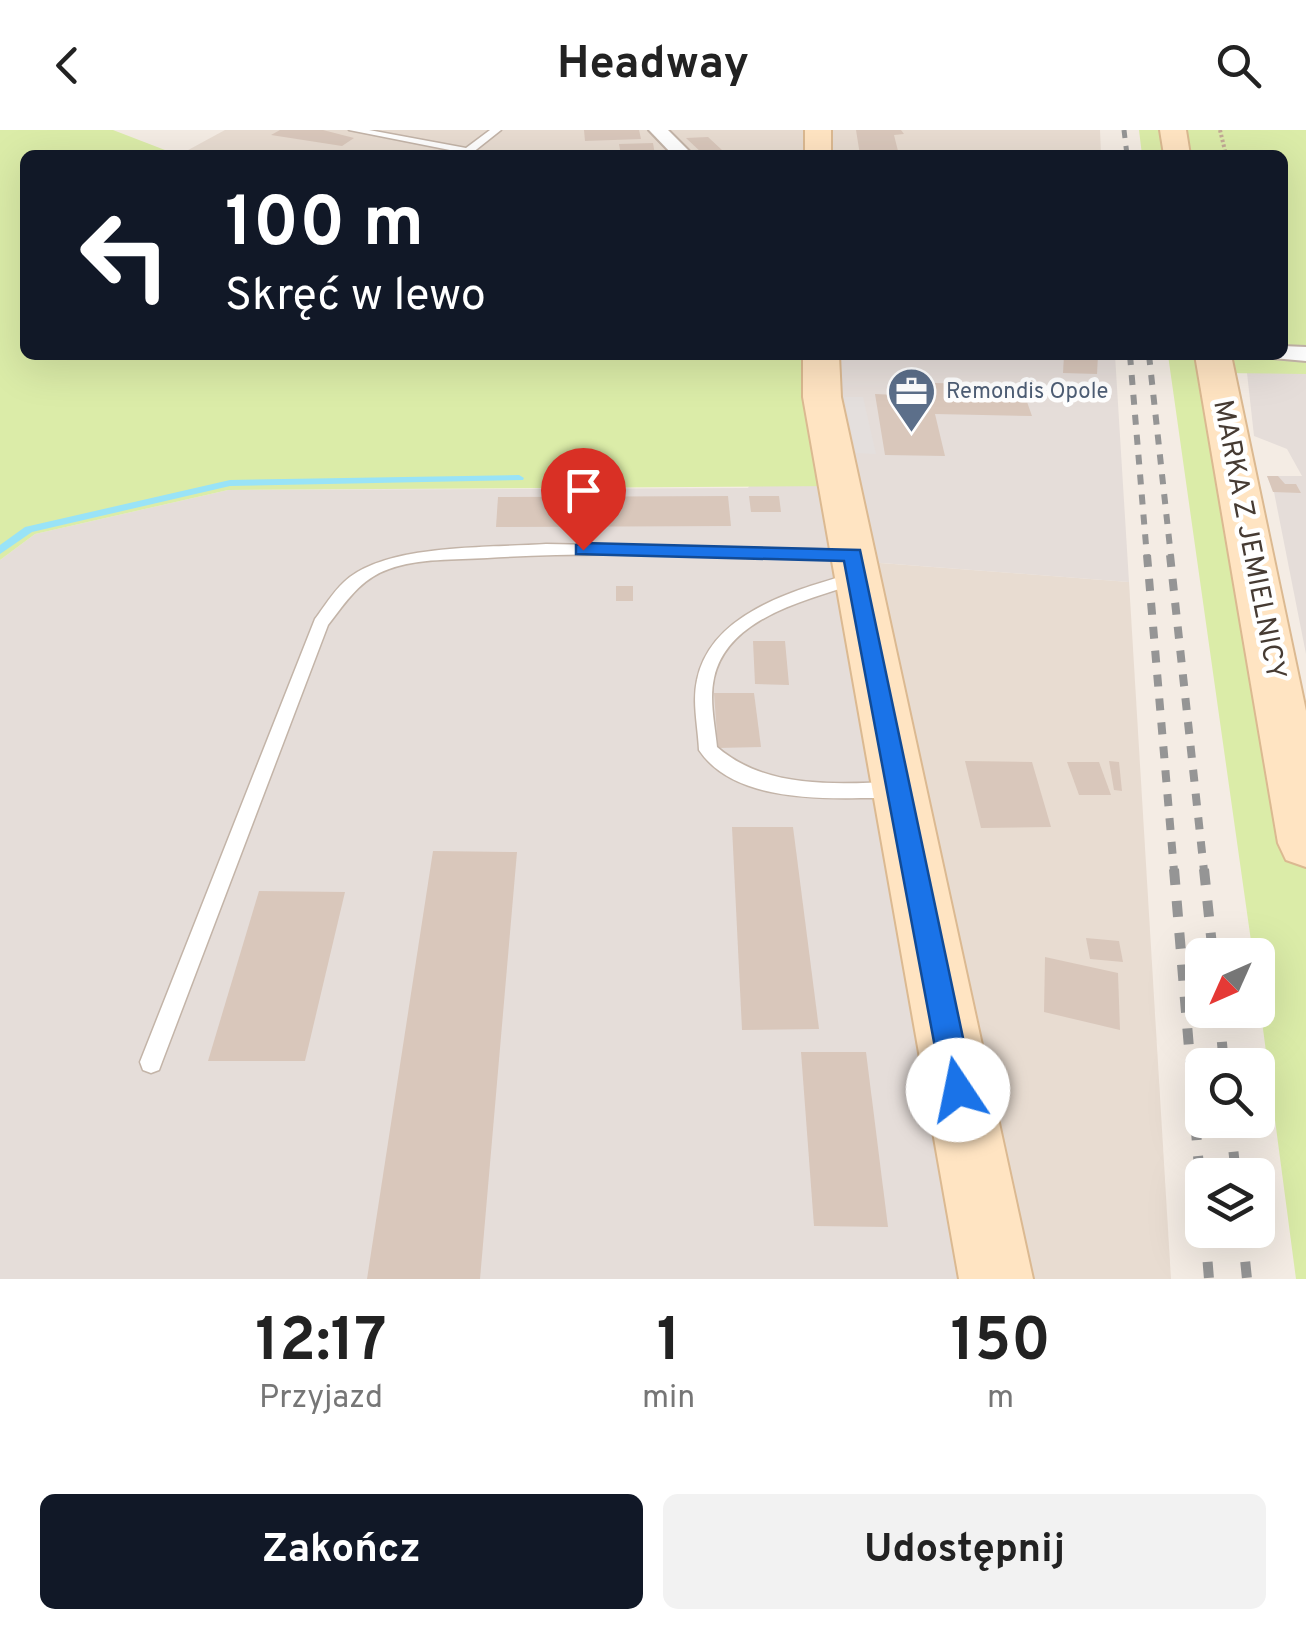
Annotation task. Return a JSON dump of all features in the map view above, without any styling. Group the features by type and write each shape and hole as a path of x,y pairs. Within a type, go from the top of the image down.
{"street":[{"path":"658,130 679,150"},
{"path":"821,360 822,396 996,1279"},
{"name":"MARKA Z JEMIELNICY","path":"1214,360 1305,834"}],"lane":[{"path":"354,130 451,150"},
{"path":"469,150 496,130"},
{"path":"151,1062 321,624 349,586 389,563 546,549 855,566"},
{"path":"855,566 738,628 716,649 705,680 708,750 729,769 774,783 844,791 899,790"}],"shaded area":[{"path":"225,130 1100,130 1101,150 188,150"},
{"path":"818,360 1115,360 1129,582 855,561 996,1279 0,1279 0,560 35,534 228,490 748,488"},
{"path":"1247,373 1306,373 1306,654 1274,492 1267,476 1302,476 1287,449 1254,436"},
{"path":"844,397 863,397 876,454 856,453"},
{"path":"854,561 1129,582 1171,1279 996,1279"}],"green space":[{"path":"0,130 113,130 165,150 20,150 20,360 822,360 839,486 228,490 35,534 0,560"},
{"path":"1139,130 1306,130 1306,374 1217,373 1306,843 1306,1279 1296,1279 1275,1120 1275,1048 1266,1048 1263,1028 1275,1028 1275,938 1251,938 1169,360 1288,360 1288,150 1141,150"}],"building":[{"path":"280,130 323,130 354,138 342,146 271,135"},
{"path":"584,130 639,130 641,139 585,141"},
{"path":"856,130 901,130 904,134 894,135 898,150 859,150"},
{"path":"708,137 722,150 699,150 686,138"},
{"path":"653,143 654,150 620,150 619,144"},
{"path":"1064,360 1098,360 1097,374 1063,373"},
{"name":"Remondis Opole","path":"895,382 1021,385 1032,416 935,414 945,456 885,455 875,394 898,395"},
{"path":"1267,476 1296,484 1301,493 1273,492"},
{"path":"728,496 731,526 496,527 498,497"},
{"path":"749,496 779,496 781,512 751,512"},
{"path":"616,586 633,586 633,601 616,601"},
{"path":"753,641 785,641 789,685 755,684"},
{"path":"714,693 754,693 761,747 718,748"},
{"path":"965,761 1032,762 1051,827 981,828"},
{"path":"1109,761 1119,762 1122,791 1114,790"},
{"path":"1067,762 1099,762 1111,795 1079,795"},
{"path":"732,827 793,827 819,1029 742,1030"},
{"path":"433,851 517,852 480,1279 367,1279"},
{"path":"259,891 345,892 305,1061 208,1061"},
{"path":"1086,938 1119,941 1123,962 1090,959"},
{"path":"1045,957 1118,973 1120,1030 1044,1012"},
{"path":"801,1052 866,1052 888,1227 814,1226"}],"waterway":[{"path":"0,550 29,529 230,483 519,478"}],"railway":[{"path":"1124,130 1126,150"},
{"path":"1130,360 1147,557"},
{"path":"1150,360 1171,557"},
{"path":"1147,555 1174,871"},
{"path":"1170,555 1204,871"},
{"path":"1174,869 1198,1158"},
{"path":"1204,869 1211,938"},
{"path":"1221,1028 1222,1048"},
{"path":"1232,1138 1234,1158"},
{"path":"1206,1248 1209,1279"},
{"path":"1244,1248 1247,1279"}],"place":[{"name":"Remondis Opole","path":"911,434"}],"route":[{"path":"583,550 853,555 958,1090"}]}
